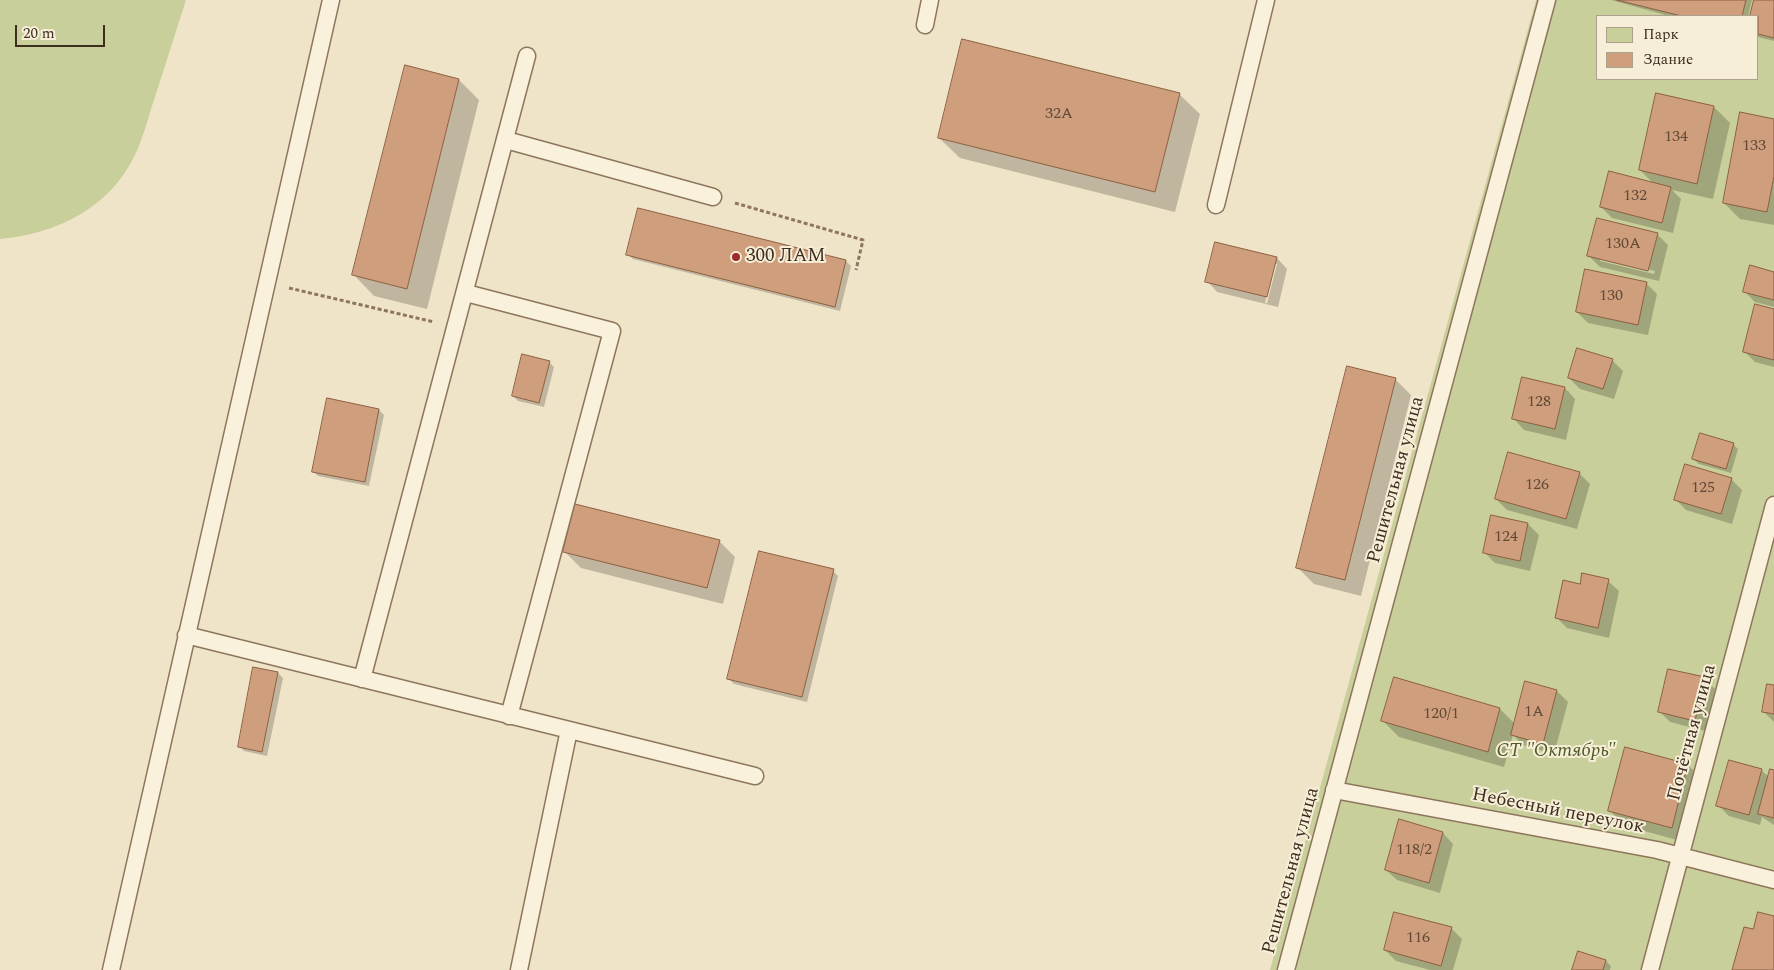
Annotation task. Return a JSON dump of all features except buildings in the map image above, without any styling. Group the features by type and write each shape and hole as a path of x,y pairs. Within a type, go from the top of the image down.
{"lane":[{"path":"111,970 331,0"},
{"path":"925,25 930,0"},
{"path":"1216,205 1266,0"},
{"name":"Решительная улица","path":"1286,970 1547,0"},
{"path":"362,679 457,328 527,56"},
{"path":"506,140 713,197"},
{"path":"466,294 612,330 509,716"},
{"name":"Почётная улица","path":"1650,970 1774,506"},
{"path":"186,635 755,776"},
{"path":"519,970 568,730"},
{"name":"Небесный переулок","path":"1334,790 1682,856 1774,880"}],"path":[{"path":"713,197 864,240 856,270"},
{"path":"266,283 457,328"}],"green space":[{"path":"0,0 186,0 141,140 124,174 96,204 79,215 41,231 0,239"},
{"name":"СТ \"Октябрь\"","path":"1536,0 1774,0 1774,970 1270,970"}],"place":[{"name":"300 ЛАМ","path":"736,257"}]}
